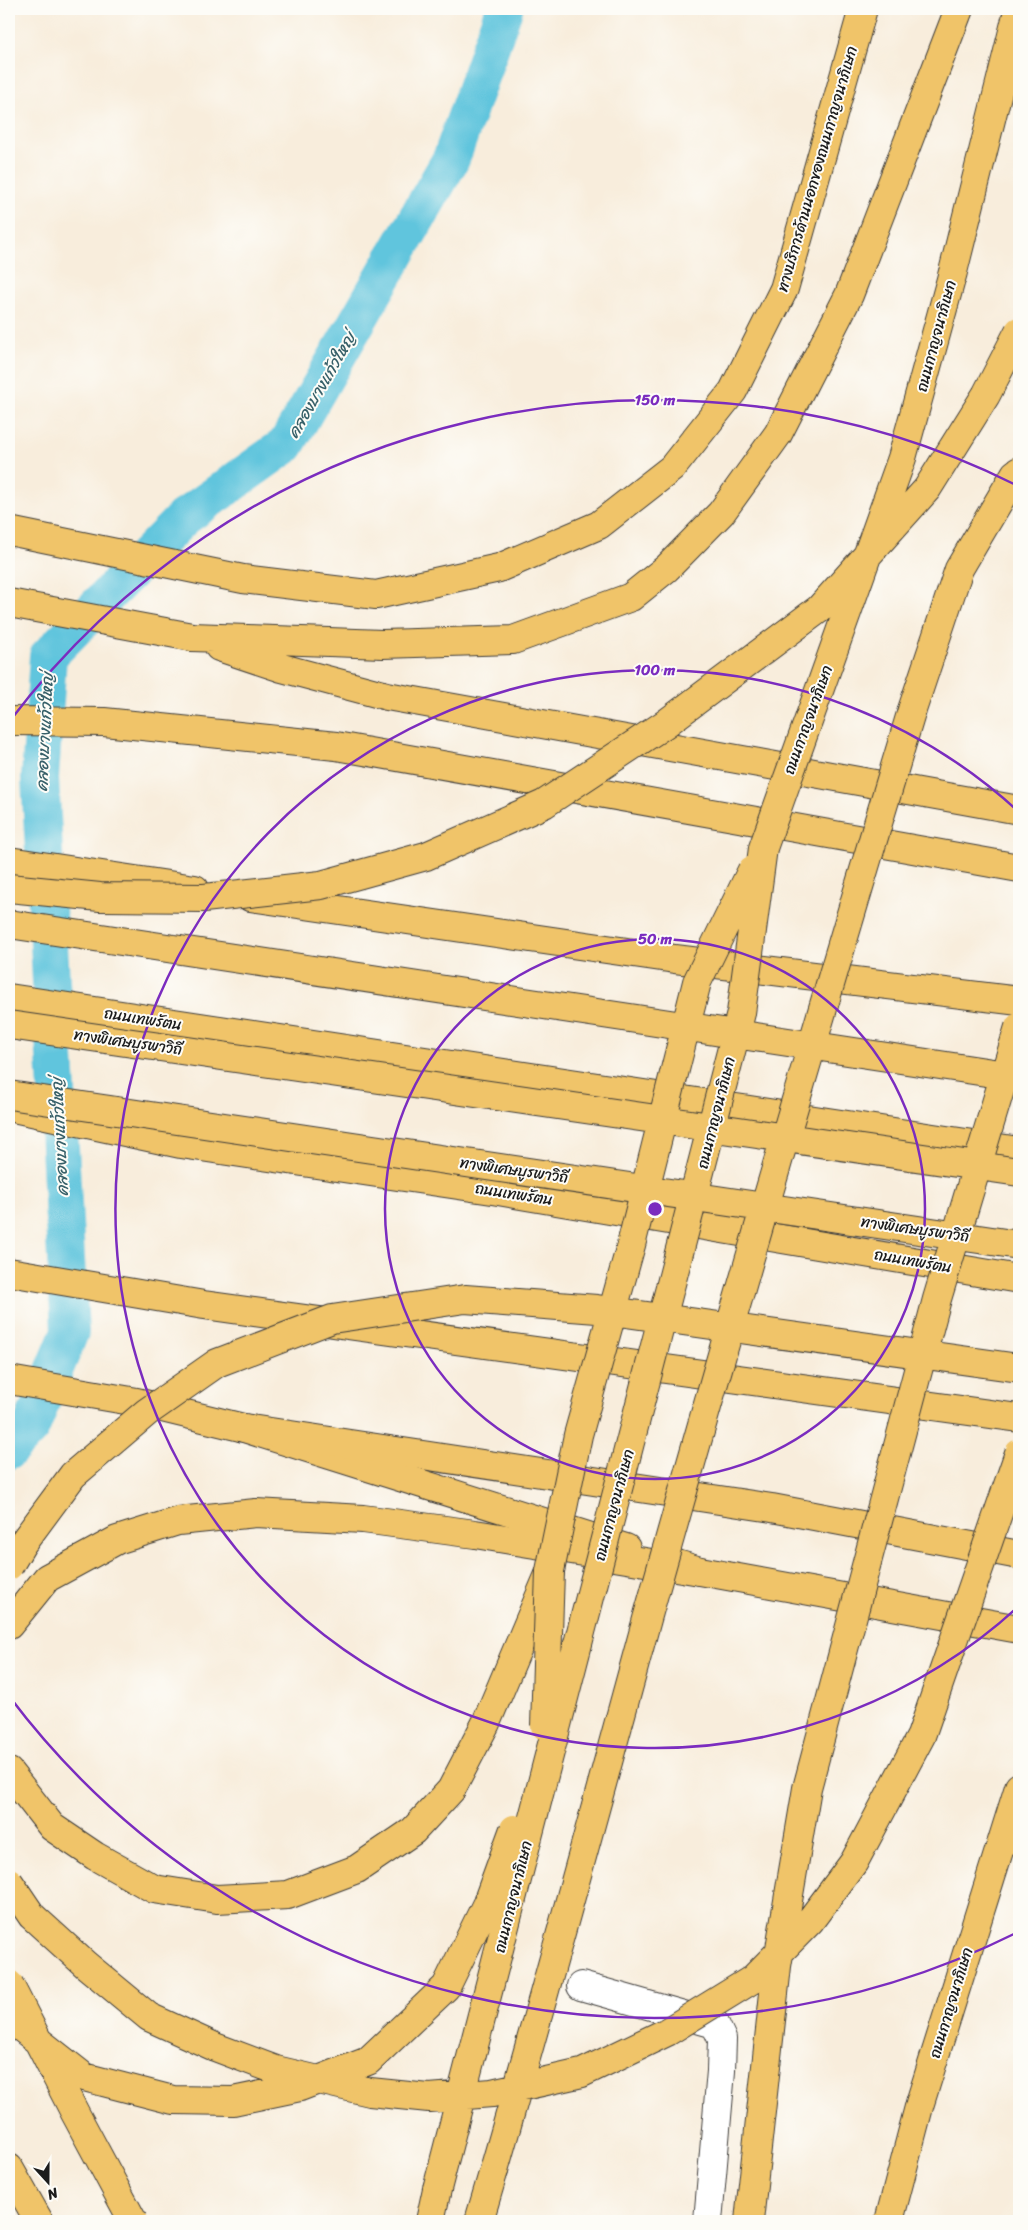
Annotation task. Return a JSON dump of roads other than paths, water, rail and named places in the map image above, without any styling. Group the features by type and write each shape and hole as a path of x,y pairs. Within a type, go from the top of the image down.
{"main road":[{"name":"ทางบริการด้านนอกของถนนกาญจนาภิเษก","path":"9,531 243,580 376,595 499,568 599,525 672,468 733,391 784,289 863,9"},
{"path":"9,603 192,637 383,644 513,640 631,597 667,568 721,513 778,434 849,295 959,9"},
{"name":"ถนนกาญจนาภิเษก","path":"430,2221 741,1013 762,848 902,458 953,272 1018,10"},
{"path":"9,888 100,897 204,898 321,884 426,856 544,804 665,724 819,609 927,489 986,395 1019,331"},
{"path":"479,2221 565,1925 659,1579 842,942 912,710 959,569 1015,474 1019,471"},
{"path":"192,637 282,668 387,696 1019,810"},
{"path":"9,721 104,722 336,746 1019,868"},
{"path":"9,2018 84,2077 173,2100 233,2100 300,2088 368,2061 446,1987 487,1903 520,1811 545,1728 550,1571 578,1435 631,1245 697,982 762,848"},
{"path":"9,861 675,959 1014,999"},
{"path":"9,924 1019,1077"},
{"name":"ถนนเทพรัตน","path":"9,998 1019,1151"},
{"name":"ทางพิเศษบูรพาวิถี","path":"9,1025 1019,1172"},
{"path":"749,2221 777,1966 807,1788 937,1299 1019,1027"},
{"name":"ทางพิเศษบูรพาวิถี","path":"9,1095 1019,1245"},
{"name":"ถนนเทพรัตน","path":"20,1109 181,1144 492,1190 1019,1279"},
{"path":"9,1272 204,1305 1019,1418"},
{"path":"9,1566 22,1544 74,1475 147,1412 216,1363 332,1319 465,1299 597,1309 1019,1368"},
{"path":"9,1380 137,1402 244,1428 700,1571"},
{"path":"244,1428 772,1508 1019,1555"},
{"path":"9,1882 32,1916 86,1965 150,2017 215,2047 276,2070 370,2092 429,2098 492,2093 582,2073 667,2032 754,1979 810,1921 854,1862 921,1736 1019,1453"},
{"path":"9,1625 46,1578 117,1540 178,1521 256,1512 363,1519 475,1534 700,1571 1019,1628"},
{"path":"9,1772 52,1827 95,1856 154,1889 218,1899 288,1895 357,1869 413,1831 450,1790 486,1723 550,1571"},
{"name":"ถนนกาญจนาภิเษก","path":"889,2221 920,2103 1019,1787"},
{"path":"9,1984 133,2221"},
{"path":"9,2168 39,2221"},
{"path":"9,2206 20,2221"}],"lane":[{"path":"581,1986 715,2024 722,2039 721,2071 708,2221"}],"waterway":[{"name":"คลองบางแก้วใหญ่","path":"9,1450 31,1427 70,1332 40,778 48,656 183,518 286,445 451,159 504,9"}]}
